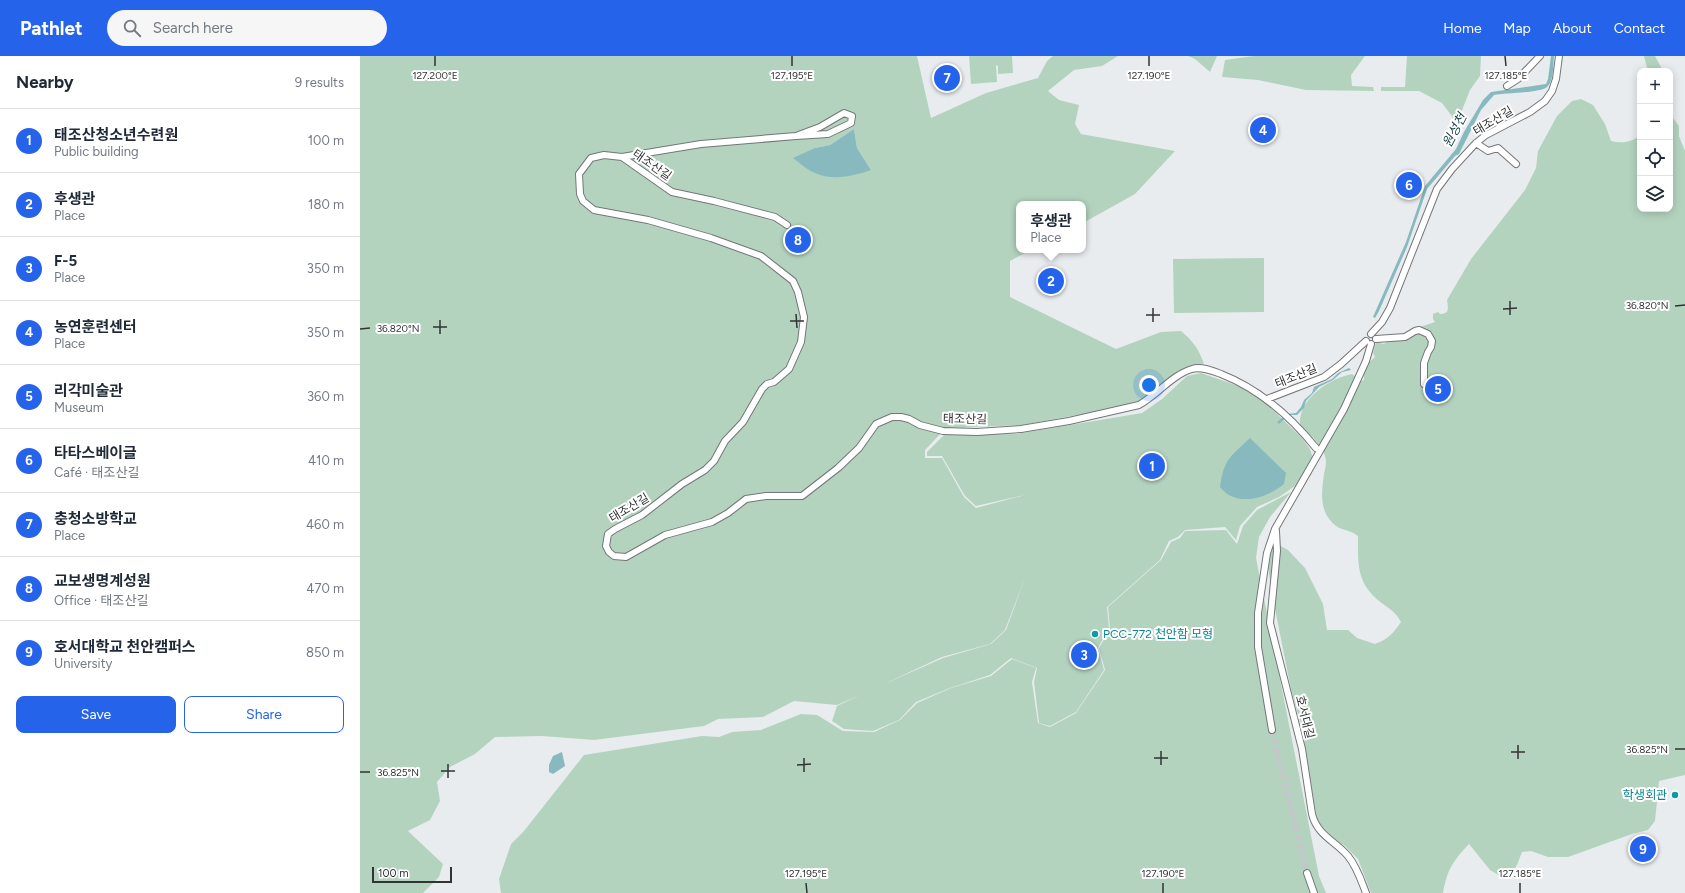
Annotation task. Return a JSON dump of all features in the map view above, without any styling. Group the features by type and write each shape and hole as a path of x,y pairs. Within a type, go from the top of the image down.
{"street":[{"path":"1506,86 1518,79 1540,56"},
{"name":"태조산길","path":"787,225 775,217 672,192 622,157 604,155 591,158 579,174 580,194 584,201 594,210 655,222 711,238 761,256 793,281 798,292 804,317 801,342 795,359 789,369 774,382 767,384 762,389 743,422 725,441 714,461 705,470 682,484 642,516 608,534 606,546 609,552 614,556 626,557 665,535 712,522 728,513 746,499 766,496 802,496 838,468 859,448 876,424 892,417 909,419 920,425 943,431 977,432 1035,427 1139,405 1150,400 1184,372 1193,369 1201,368 1231,378 1248,386 1267,399 1324,377 1371,340 1390,308 1438,189 1452,169 1476,143 1486,135 1530,112 1545,101 1552,91 1556,79 1559,56"},
{"path":"622,157 701,144 828,134 850,123 852,116 844,113 820,127 796,136"},
{"path":"1476,143 1488,151 1498,148 1516,164"},
{"path":"1272,730 1258,647 1258,613 1267,553 1275,529 1344,409 1366,361 1371,340 1405,337 1409,333 1419,330 1428,334 1432,341 1424,364 1424,384"},
{"path":"1267,399 1292,422 1316,448"},
{"name":"호서대길","path":"1275,529 1278,551 1270,623 1302,749 1314,822 1321,832 1350,858 1356,868 1366,893"},
{"path":"1307,873 1314,893"}],"green space":[{"path":"360,56 917,56 931,118 986,93 1038,78 1047,61 1053,56 1118,56 1102,66 1074,70 1048,91 1059,100 1079,105 1075,124 1081,134 1175,151 1135,194 1086,221 1086,201 1016,201 1016,253 1025,253 1010,261 1010,297 1116,349 1161,332 1181,331 1195,346 1204,364 1182,370 1142,400 1110,409 1022,425 946,428 925,450 925,458 942,458 964,497 976,508 1025,495 976,506 965,496 942,456 927,456 927,452 944,435 1016,434 1142,413 1162,399 1187,376 1201,373 1250,390 1266,403 1302,438 1310,449 1314,462 1311,475 1279,497 1257,507 1240,526 1236,540 1225,527 1185,530 1178,537 1169,541 1160,560 1107,607 1109,628 1098,648 1104,670 1076,712 1050,726 1039,723 1034,682 1037,668 1011,658 990,675 950,688 916,702 899,720 873,731 844,729 832,721 837,706 860,695 837,705 794,701 763,717 718,719 704,726 594,740 542,736 495,737 475,754 450,767 437,782 440,801 430,820 408,831 443,864 439,877 423,893 360,893","holes":["854,129 857,148 871,170 815,148 830,145","1026,575 1006,630 991,644 943,658 882,685 942,657 990,644 1005,630"]},
{"path":"969,56 1012,56 1013,73 998,74 998,66 996,65 997,82 971,84"},
{"path":"1188,56 1217,56 1210,72 1195,59"},
{"path":"1254,56 1365,56 1351,75 1352,86 1373,87 1374,91 1306,90 1258,80 1222,77 1225,60"},
{"path":"1407,56 1481,56 1480,76 1470,90 1457,123 1442,103 1419,91 1381,91 1381,87 1405,87"},
{"path":"1644,56 1655,56 1661,68 1647,68"},
{"path":"1581,99 1593,105 1605,124 1611,141 1627,142 1637,137 1637,212 1673,212 1673,118 1679,126 1679,136 1685,151 1685,775 1659,781 1655,821 1648,830 1632,834 1568,857 1548,857 1531,851 1522,852 1517,865 1510,875 1500,876 1490,870 1469,844 1452,866 1446,878 1443,893 1371,893 1358,859 1345,846 1329,835 1317,821 1302,728 1291,689 1271,589 1267,557 1269,546 1279,545 1288,550 1305,568 1323,604 1327,630 1348,630 1357,638 1375,644 1384,640 1390,635 1401,622 1394,612 1371,594 1362,579 1358,555 1358,536 1333,524 1324,509 1322,498 1326,463 1325,456 1316,441 1300,425 1301,416 1304,407 1310,398 1325,385 1343,376 1352,374 1361,381 1364,380 1363,368 1375,357 1373,353 1376,342 1384,344 1411,330 1435,322 1433,319 1433,314 1438,312 1443,314 1447,312 1447,300 1471,259 1525,190 1536,168 1538,151 1557,116 1572,101"},
{"path":"1264,258 1264,312 1174,313 1173,259"},
{"path":"1291,492 1270,517 1259,537 1256,558 1319,876 1326,893 501,893 499,879 511,844 524,831 584,755 702,736 719,737 732,732 761,730 801,714 817,715 843,731 874,732 900,720 917,703 951,688 991,676 1012,659 1036,668 1032,682 1038,723 1050,727 1076,713 1105,670 1099,648 1110,629 1108,607 1161,560 1171,542 1180,538 1185,531 1226,530 1237,544 1243,526 1257,510"}],"water":[{"path":"1551,56 1554,56 1553,72 1551,81 1547,87 1530,92 1494,95 1481,110 1459,154 1455,156 1427,189 1407,247 1379,311 1375,318 1373,317 1406,242 1425,186 1456,149 1483,100 1491,92 1546,84"},
{"path":"854,129 857,148 871,170 850,176 829,177 812,172 793,158 815,148 830,145"},
{"path":"1349,368 1351,370 1342,372 1333,380 1319,387 1306,401 1304,408 1297,415 1289,415 1279,424 1277,422 1287,414 1296,413 1304,400 1312,393 1314,387 1332,379 1338,373"},
{"path":"1250,438 1286,473 1284,484 1277,489 1260,497 1243,499 1234,497 1220,487 1224,470 1229,459"},
{"path":"562,752 565,766 553,774 549,772 549,765 553,756"}],"tunnel":[{"path":"1272,730 1307,873"}],"place":[{"name":"충청소방학교","path":"947,78"},
{"name":"농연훈련센터","path":"1263,130"},
{"name":"타타스베이글","path":"1409,185"},
{"name":"교보생명계성원","path":"798,240"},
{"name":"후생관","path":"1051,281"},
{"name":"리각미술관","path":"1438,389"},
{"name":"태조산청소년수련원","path":"1152,466"},
{"name":"PCC-772 천안함 모형","path":"1095,634"},
{"name":"F-5","path":"1084,655"},
{"name":"학생회관","path":"1675,795"},
{"name":"호서대학교 천안캠퍼스","path":"1643,849"}],"water label":[{"name":"원성천","path":"1454,130"}]}
